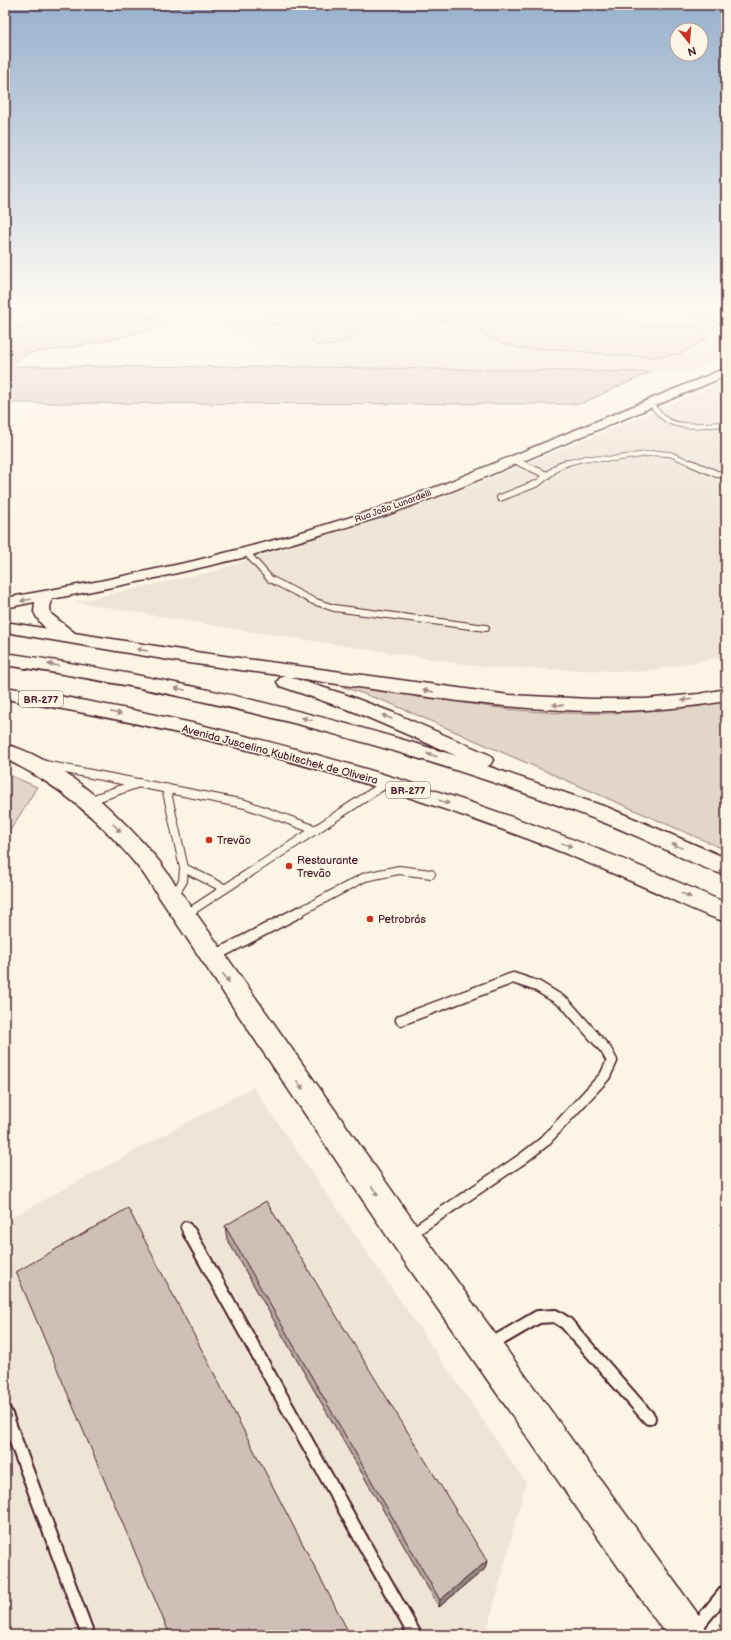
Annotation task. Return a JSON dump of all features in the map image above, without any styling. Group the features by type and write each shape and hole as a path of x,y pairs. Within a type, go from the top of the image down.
{"main road":[{"path":"5,627 181,656 509,701 563,705 616,706 669,703 726,695"},
{"path":"5,632 70,638"},
{"path":"181,656 267,676 322,693 367,710 438,739 601,813 726,867"},
{"path":"5,659 58,666 156,684 280,712 415,750 485,772 601,813"},
{"name":"Avenida Juscelino Kubitschek de Oliveira","path":"5,693 78,705 204,732 387,783 573,847 649,878 726,913"},
{"path":"5,700 78,705"},
{"path":"18,756 65,783 88,801 134,845 178,906 288,1068 406,1237 690,1635"}],"street":[{"name":"Rua João Lunardelli","path":"5,603 156,573 313,533 382,512 514,460 695,385"},
{"path":"46,596 42,605 44,617 70,638"}],"lane":[{"path":"650,403 664,418 671,422 679,424 726,424"},
{"path":"500,498 538,483 560,465 575,460 612,459 655,453 670,454 717,474 726,475"},
{"path":"514,460 547,475"},
{"path":"246,551 270,579 313,601 334,608 486,628"},
{"path":"18,756 245,804 316,830"},
{"path":"88,801 140,783"},
{"path":"178,906 224,888 387,783"},
{"path":"166,788 184,868 178,906"},
{"path":"184,868 224,888"},
{"path":"212,956 365,877 399,870 431,874"},
{"path":"402,1020 513,978 537,986 565,1003 606,1050 612,1061 605,1076 544,1142 522,1159 406,1237"},
{"path":"186,1227 415,1635"},
{"path":"485,1348 538,1317 555,1316 566,1323 649,1418"},
{"path":"5,1412 88,1635"},
{"path":"690,1635 726,1591"}],"shaded area":[{"path":"5,385 623,385 580,404 5,403"},
{"path":"718,385 726,385 726,656 641,672 484,667 247,631 75,602 215,571 448,495"},
{"path":"338,681 452,701 537,712 626,712 686,707 726,701 726,850 387,702 329,682"},
{"path":"5,773 37,787 5,839"},
{"path":"253,1087 526,1483 486,1635 5,1635 5,1221"}],"building":[{"path":"266,1201 487,1561 440,1600 225,1226"},
{"path":"128,1208 350,1635 170,1635 16,1272"}],"place":[{"name":"Trevão","path":"209,840"},
{"name":"Restaurante Trevão","path":"289,866"},
{"name":"Petrobrás","path":"370,919"}]}
